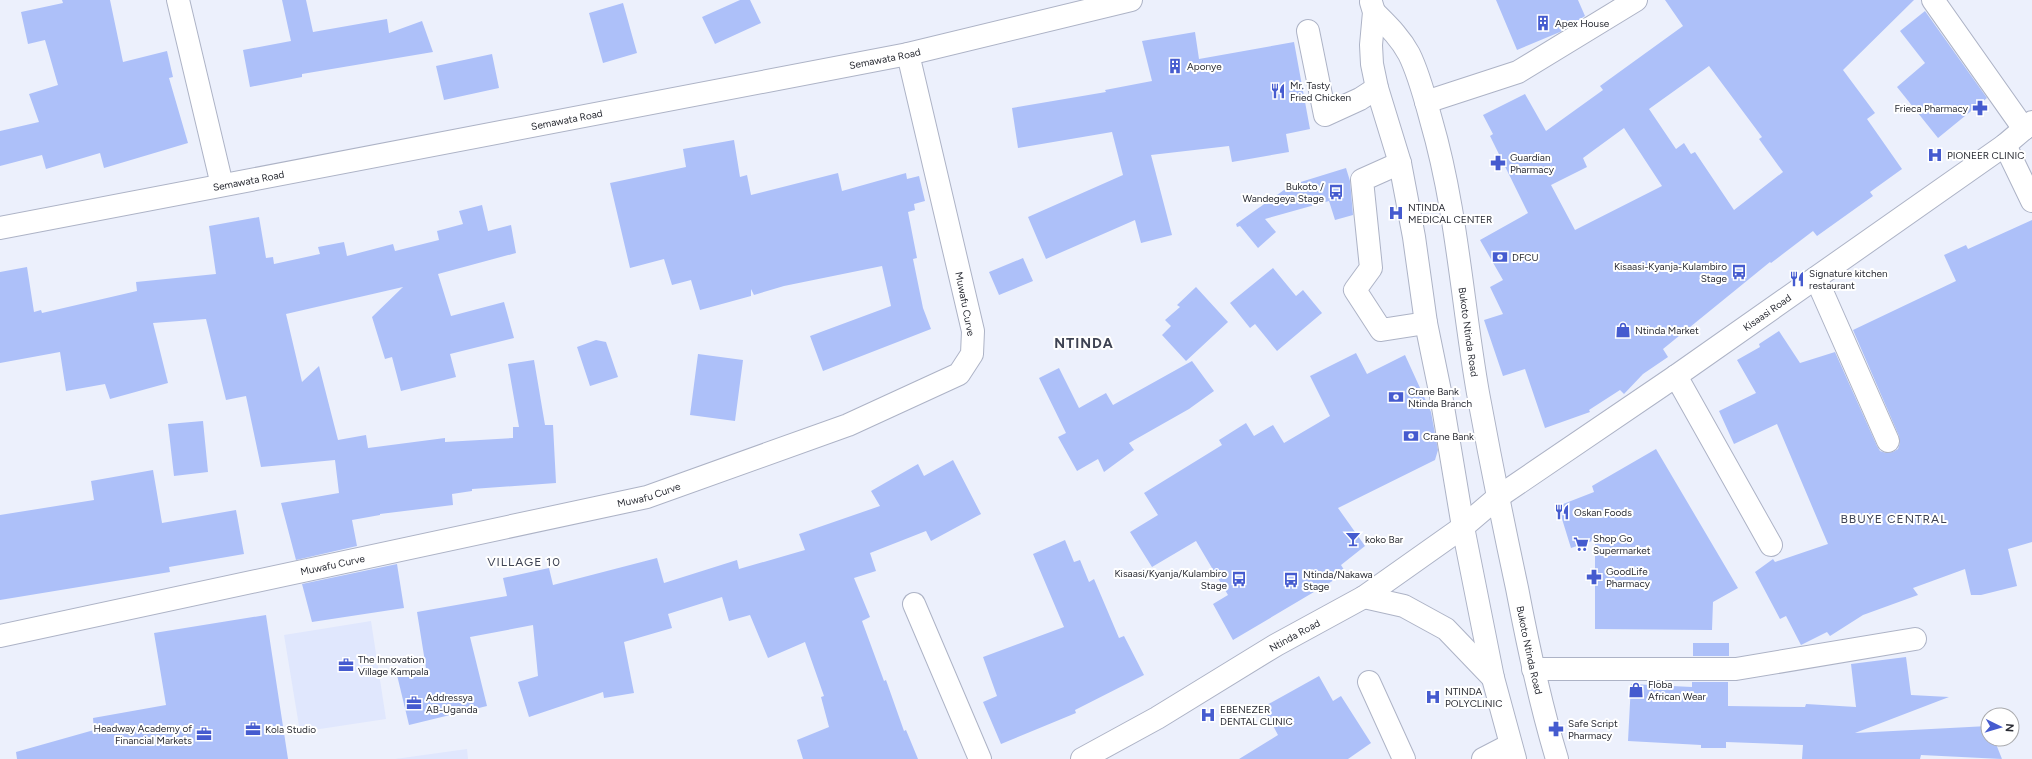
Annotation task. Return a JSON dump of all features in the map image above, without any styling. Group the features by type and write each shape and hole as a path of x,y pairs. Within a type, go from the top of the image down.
{"street":[{"path":"178,0 222,185"},
{"name":"Semawata Road","path":"0,228 908,54 1132,0"},
{"path":"1426,102 1518,72 1636,0"},
{"path":"1933,0 2028,126"},
{"name":"Bukoto Ntinda Road","path":"1372,6 1395,32 1409,54 1426,102 1441,153 1455,230 1478,390 1498,497 1533,669 1545,720 1557,759"},
{"name":"Bukoto Ntinda Road","path":"1372,6 1372,64 1377,88 1400,163 1414,237 1426,323 1442,401 1464,527 1493,678 1512,752"},
{"path":"1308,31 1325,116 1360,99 1377,88"},
{"name":"Muwafu Curve","path":"0,636 647,497 848,425 959,374 972,354 972,331 908,54"},
{"name":"Kisaasi Road","path":"1498,497 1676,376 1816,278 2005,145 2028,126"},
{"path":"2005,145 2032,201"},
{"path":"1400,163 1362,180 1371,268 1355,290 1381,330 1426,323"},
{"path":"1816,278 1888,441"},
{"path":"1676,376 1771,545"},
{"name":"Ntinda Road","path":"1082,759 1157,718 1276,645 1364,597 1464,527 1498,497"},
{"path":"1364,597 1404,606 1446,629 1493,678"},
{"path":"914,604 980,759"},
{"path":"1533,669 1736,669 1914,639"},
{"path":"1369,682 1404,759"},
{"path":"1483,759 1512,752"}],"shaded area":[{"path":"371,621 386,719 300,732 284,635"},
{"path":"467,749 468,759 395,759"}],"building":[{"path":"62,0 110,0 123,62 167,51 173,77 169,78 188,143 104,168 100,153 46,169 42,155 0,166 0,131 39,122 29,94 58,85 45,40 28,44 21,12 63,3"},
{"path":"282,0 306,0 313,32 387,19 389,33 422,21 433,52 302,74 302,77 250,87 243,50 291,41"},
{"path":"740,0 750,0 761,23 715,44 702,17"},
{"name":"Apex House","path":"1496,0 1578,0 1585,16 1560,32 1517,50"},
{"path":"1665,0 1914,0 1843,70 1875,113 1867,119 1902,169 1870,192 1873,196 1817,236 1813,231 1771,263 1770,262 1663,349 1668,357 1643,374 1624,394 1620,390 1589,410 1590,412 1545,428 1525,369 1503,376 1484,320 1503,314 1490,287 1503,280 1480,240 1528,213 1490,136 1493,134 1483,115 1525,94 1546,131 1603,90 1600,86 1683,26","holes":["1709,66 1762,137 1759,139 1783,172 1734,210 1695,152 1691,154 1684,143 1676,149 1649,109","1624,128 1662,186 1575,230 1551,185 1587,167 1583,158"]},
{"path":"623,3 637,53 603,63 589,13"},
{"path":"1925,11 1987,98 1938,138 1897,87 1925,63 1900,31"},
{"path":"1195,32 1199,59 1294,42 1310,129 1286,134 1289,152 1232,162 1229,146 1151,155 1172,235 1141,243 1135,220 1046,259 1028,217 1123,175 1112,132 1018,148 1012,108 1106,92 1105,90 1152,81 1142,41"},
{"path":"492,54 499,88 444,100 436,66"},
{"path":"734,140 740,177 747,175 751,195 838,173 842,191 906,173 907,179 919,176 925,201 914,204 915,210 908,212 917,258 913,259 923,308 931,329 823,371 810,336 891,306 882,266 784,286 754,295 751,289 751,296 700,310 691,280 672,285 664,259 630,268 610,183 686,167 683,149"},
{"path":"1346,168 1350,181 1353,215 1335,220 1329,201 1265,219 1276,232 1258,248 1240,226 1237,227 1236,224 1291,185"},
{"path":"482,205 488,231 511,225 516,253 438,274 451,316 504,302 514,338 450,354 456,377 401,391 392,357 385,359 372,317 403,287 286,314 302,382 319,366 338,440 366,435 368,448 445,438 445,442 513,438 513,427 519,427 508,364 534,360 545,425 553,425 556,483 472,489 472,491 452,494 453,505 380,514 352,520 357,546 296,560 281,503 339,493 335,460 261,467 246,396 226,400 206,319 153,323 168,383 110,399 105,384 66,391 60,352 0,363 0,272 27,267 34,312 41,310 42,313 137,291 136,282 216,274 209,226 259,217 266,258 273,257 274,264 320,254 318,247 344,242 347,256 393,244 395,251 439,240 437,231 463,224 459,211"},
{"path":"2032,220 2032,542 2008,549 2017,586 1981,595 1971,595 1965,569 1913,588 1918,595 1863,615 1830,636 1827,632 1801,645 1786,616 1780,619 1755,572 1773,559 1775,562 1828,544 1777,424 1734,444 1719,411 1756,393 1737,360 1760,347 1759,344 1779,331 1800,363 1835,352 1877,446 1880,451 1886,453 1893,452 1898,449 1900,443 1899,436 1853,330 1956,281 1944,255 1966,245 1968,249"},
{"path":"1023,258 1033,281 999,295 989,272"},
{"path":"1273,268 1296,296 1303,290 1322,313 1277,351 1255,324 1250,328 1230,303"},
{"path":"1196,287 1228,322 1186,361 1162,335 1171,326 1165,320 1180,307 1177,305"},
{"path":"596,340 606,342 618,377 590,386 577,347"},
{"path":"1356,353 1367,374 1405,355 1431,412 1438,450 1435,460 1338,508 1365,546 1341,565 1346,573 1233,640 1213,604 1228,595 1196,541 1152,567 1130,532 1158,515 1144,493 1222,445 1219,440 1246,423 1254,436 1273,425 1284,443 1330,416 1310,376"},
{"path":"698,354 743,360 735,421 690,415"},
{"path":"1192,361 1214,391 1189,409 1129,443 1134,450 1104,472 1098,459 1077,471 1058,437 1066,433 1039,378 1059,368 1079,408 1106,393 1113,405"},
{"path":"203,421 208,472 174,476 168,424"},
{"path":"1656,449 1738,588 1713,602 1712,630 1595,629 1595,540 1571,548 1558,506 1594,492 1592,486"},
{"path":"953,460 981,514 931,541 926,531 870,553 876,571 854,578 870,617 862,621 884,681 886,680 904,731 906,730 918,759 803,759 797,740 829,727 821,697 824,696 805,642 768,658 750,615 729,621 722,597 668,614 672,628 624,642 634,693 604,698 603,692 529,717 518,682 538,676 533,625 470,637 487,706 409,725 397,675 426,668 417,612 507,596 503,578 549,568 553,585 657,558 664,583 737,560 739,569 805,550 799,534 880,506 871,491 918,464 924,476"},
{"path":"153,470 162,523 236,510 244,554 169,567 170,572 0,600 0,515 94,500 91,481"},
{"path":"1065,540 1074,562 1080,560 1089,582 1094,579 1119,638 1124,636 1144,675 1075,710 1076,713 1001,744 983,702 997,696 983,657 1064,627 1033,554"},
{"path":"397,564 404,608 312,622 302,584"},
{"path":"266,615 288,759 17,759 16,752 94,730 93,718 166,705 154,633"},
{"path":"1693,643 1729,643 1729,656 1693,656"},
{"path":"1906,657 1911,695 1949,697 1855,733 1980,726 1980,747 1997,747 2002,759 1921,755 1920,759 1802,759 1803,745 1726,742 1726,748 1701,748 1701,745 1628,741 1631,684 1692,687 1692,682 1728,682 1728,706 1805,707 1806,704 1856,707 1851,664"},
{"path":"1319,676 1333,701 1341,696 1371,743 1348,759 1239,759 1278,735 1263,707"}],"place":[{"name":"Apex House","path":"1543,23"},
{"name":"Aponye","path":"1175,66"},
{"name":"Mr. Tasty Fried Chicken","path":"1278,91"},
{"name":"Frieca Pharmacy","path":"1980,108"},
{"name":"PIONEER CLINIC","path":"1935,155"},
{"name":"Guardian Pharmacy","path":"1498,163"},
{"name":"Bukoto / Wandegeya Stage","path":"1336,192"},
{"name":"NTINDA MEDICAL CENTER","path":"1396,213"},
{"name":"DFCU","path":"1500,257"},
{"name":"Kisaasi-Kyanja-Kulambiro Stage","path":"1739,272"},
{"name":"Signature kitchen restaurant","path":"1797,279"},
{"name":"Ntinda Market","path":"1623,330"},
{"name":"Crane Bank Ntinda Branch","path":"1396,397"},
{"name":"Crane Bank","path":"1411,436"},
{"name":"Oskan Foods","path":"1562,512"},
{"name":"koko Bar","path":"1353,539"},
{"name":"Shop Go Supermarket","path":"1581,544"},
{"name":"GoodLife Pharmacy","path":"1594,577"},
{"name":"Kisaasi/Kyanja/Kulambiro Stage","path":"1239,579"},
{"name":"Ntinda/Nakawa Stage","path":"1291,580"},
{"name":"The Innovation Village Kampala","path":"346,665"},
{"name":"Floba African Wear","path":"1636,690"},
{"name":"NTINDA POLYCLINIC","path":"1433,697"},
{"name":"Addressya AB-Uganda","path":"414,703"},
{"name":"EBENEZER DENTAL CLINIC","path":"1208,715"},
{"name":"Kola Studio","path":"253,729"},
{"name":"Safe Script Pharmacy","path":"1556,729"},
{"name":"Headway Academy of Financial Markets","path":"204,734"}],"district":[{"name":"NTINDA","path":"1084,343"},
{"name":"BBUYE CENTRAL","path":"1894,519"},
{"name":"VILLAGE 10","path":"524,562"}]}
